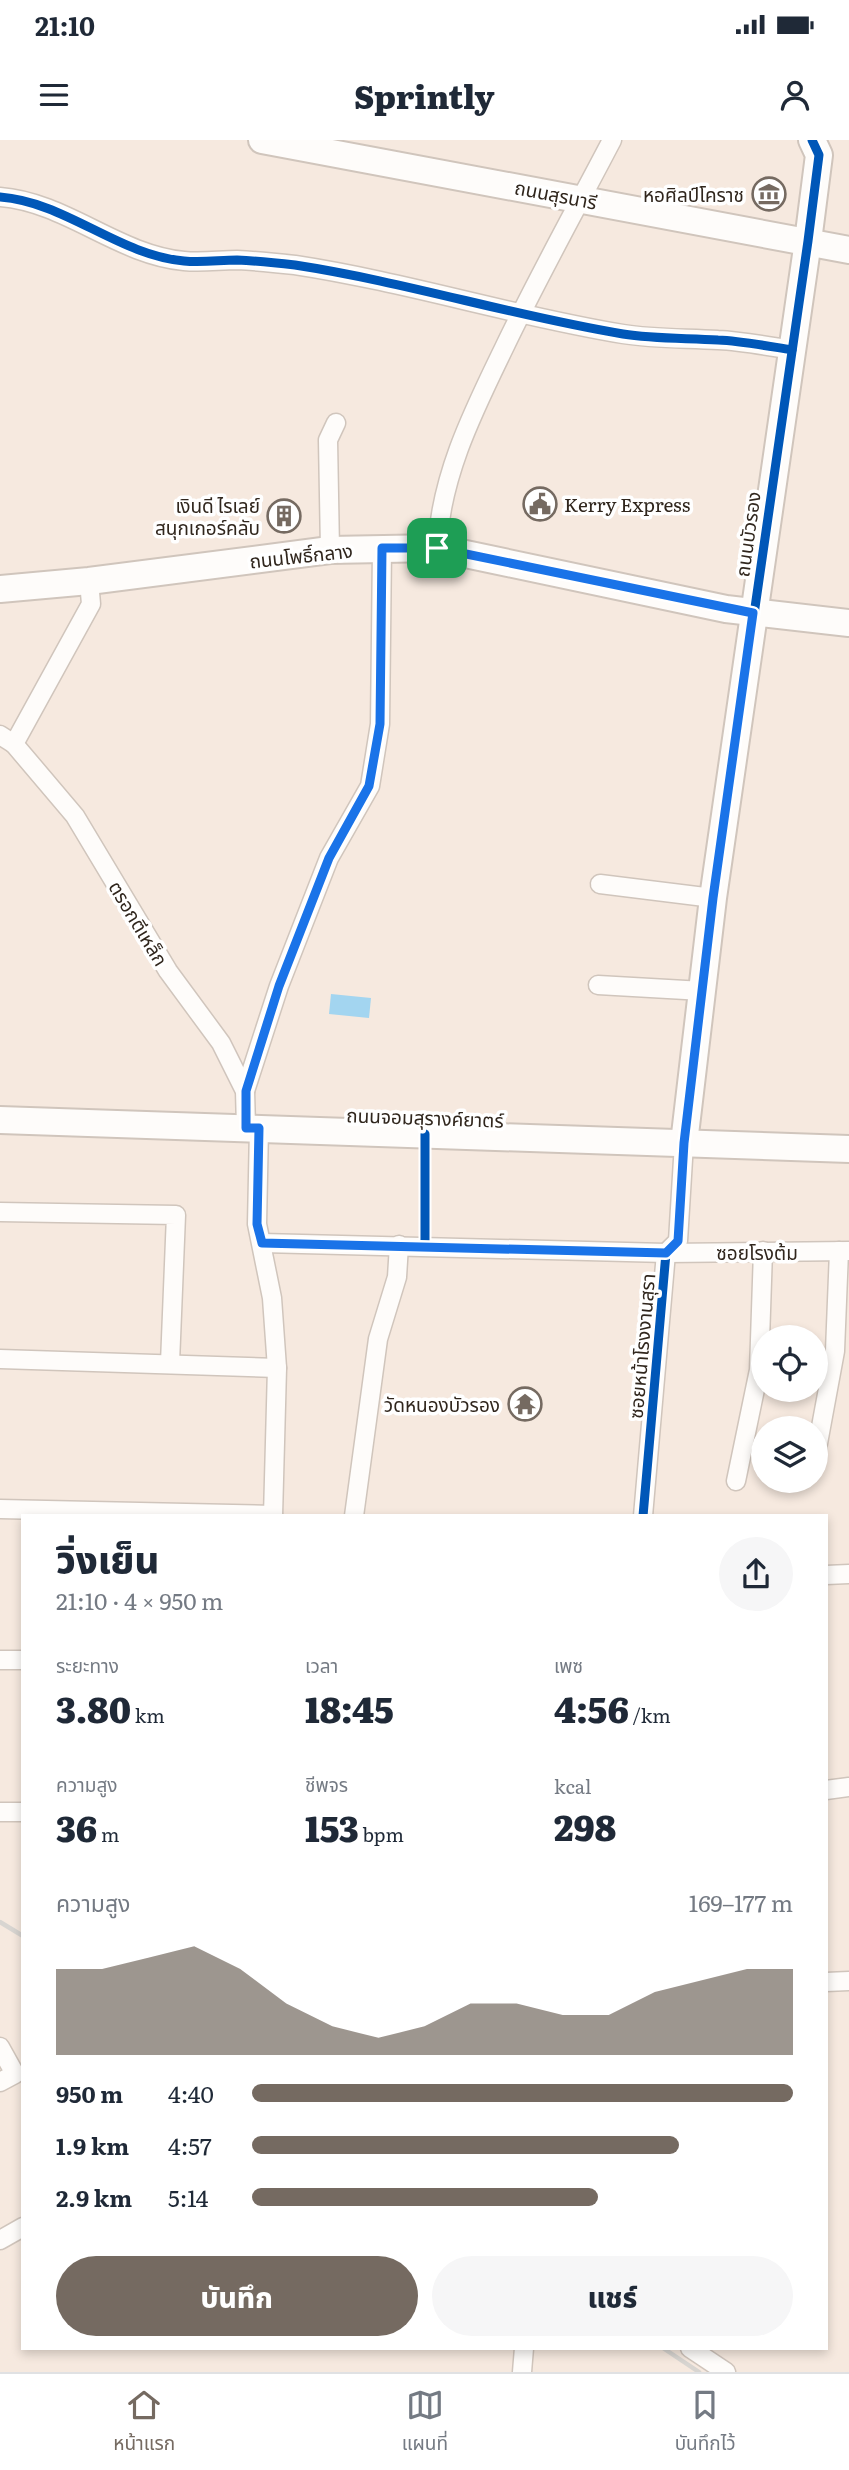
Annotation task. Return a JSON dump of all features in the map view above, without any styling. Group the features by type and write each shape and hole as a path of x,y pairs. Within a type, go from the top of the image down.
{"main road":[{"name":"ถนนสุรนารี","path":"262,140 849,250"},
{"name":"ถนนบัวรอง","path":"684,1143 713,898 808,241 818,155 813,140"},
{"name":"ถนนโพธิ์กลาง","path":"0,589 89,581 330,550 437,548 753,613 849,622"},
{"name":"ถนนจอมสุรางค์ยาตร์","path":"0,1119 849,1149"}],"street":[{"path":"437,548 442,499 450,471 482,391 612,140"},
{"path":"0,197 16,198 62,214 100,234 141,250 184,261 238,260 294,265 408,286 626,335 722,340 792,350"},
{"path":"330,550 328,440 336,423"},
{"path":"246,1091 279,986 329,858 369,786 380,724 382,548"},
{"path":"7,740 91,604 89,581"},
{"name":"ตรอกตีเหล็ก","path":"7,740 75,816 168,971 221,1043 246,1091 253,1128 257,1224 272,1298 276,1368 273,1514"},
{"path":"600,884 713,898"},
{"path":"598,985 703,991"},
{"name":"ซอยหน้าโรงงานสุรา","path":"643,1514 666,1253 678,1241 684,1143"},
{"path":"0,1212 176,1215 170,1363"},
{"name":"ซอยโรงต้ม","path":"262,1243 666,1253 844,1251"},
{"path":"354,1514 378,1339 397,1277 399,1245"},
{"path":"736,1481 760,1370 763,1251"},
{"path":"823,1416 835,1352 844,1251"},
{"path":"0,1360 276,1368"},
{"path":"0,1509 228,1514"},
{"path":"828,1575 849,1574"},
{"path":"0,1660 21,1660"},
{"path":"828,1790 849,1787"},
{"path":"0,1812 21,1812"},
{"path":"828,1982 849,1981"},
{"path":"0,2047 13,2080"},
{"path":"0,2240 21,2228"},
{"path":"522,2372 524,2350"},
{"path":"693,2350 726,2372"}],"water":[{"path":"331,994 371,998 369,1018 329,1014"}],"railway":[{"path":"0,1922 21,1935"},
{"path":"666,2350 699,2372"}],"cycle path":[{"path":"643,1514 666,1253 678,1241 684,1143 713,898 819,155 812,140"},
{"path":"0,197 47,208 160,257 191,262 237,260 295,265 378,280 582,327 659,338 727,341 792,350"},
{"path":"425,1134 425,1246"}],"place":[{"name":"หอศิลป์โคราช","path":"769,194"},
{"name":"Kerry Express","path":"540,504"},
{"name":"เงินดี ไรเลย์ สนุกเกอร์คลับ","path":"284,516"},
{"name":"วัดหนองบัวรอง","path":"525,1404"}],"route":[{"path":"382,548 437,548 753,613 713,898 684,1143 678,1241 666,1253 262,1243 257,1224 259,1128 246,1128 246,1091 279,986 329,858 369,786 380,724 382,548"}]}
